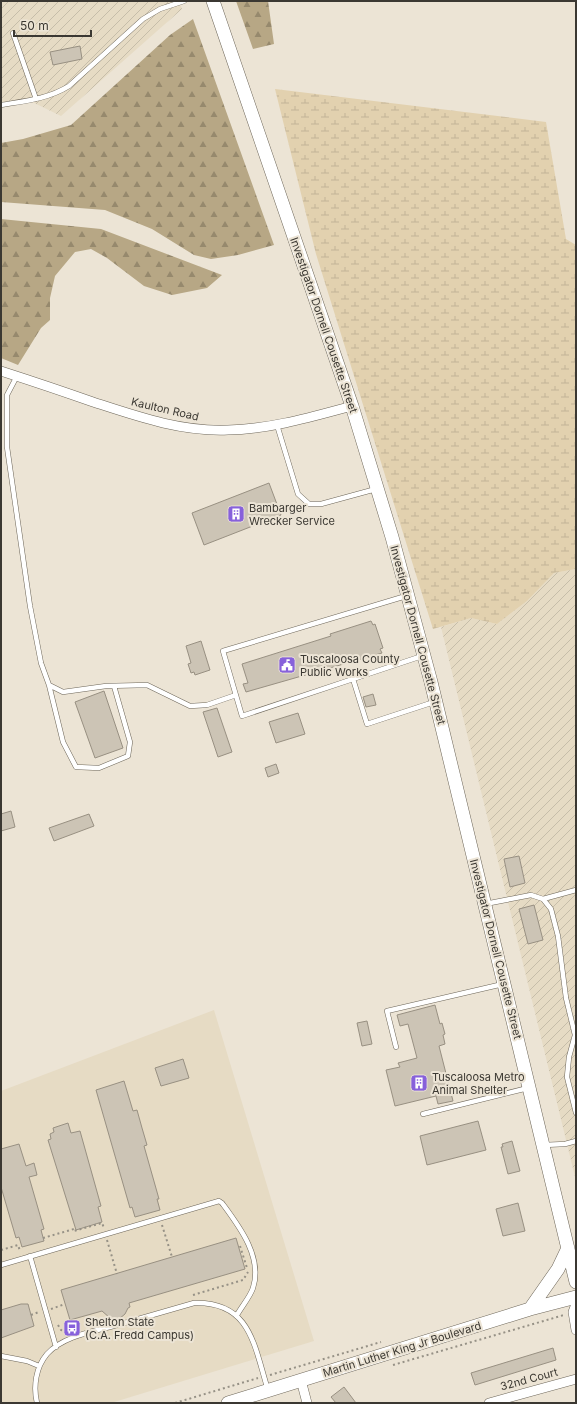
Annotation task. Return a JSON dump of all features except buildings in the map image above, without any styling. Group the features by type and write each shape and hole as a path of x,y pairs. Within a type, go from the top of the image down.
{"main road":[{"name":"Investigator Dornell Cousette Street","path":"213,1 352,406 408,596 436,701 504,984 572,1256 576,1282"},
{"path":"530,1310 558,1269 572,1256"},
{"name":"Martin Luther King Jr Boulevard","path":"228,1403 576,1297"}],"street":[{"name":"Kaulton Road","path":"1,371 128,414 188,428 227,430 277,425 352,406"},
{"path":"574,1308 576,1330"},
{"name":"32nd Court","path":"489,1403 576,1379"},
{"path":"300,1380 307,1403"}],"lane":[{"path":"1,103 36,99 58,92 69,86 143,19 152,13 184,1"},
{"path":"13,33 36,99"},
{"path":"17,376 7,395 7,447 30,606 41,663 49,685 63,742 76,767 99,768 128,756 130,742 114,686"},
{"path":"277,425 298,494 309,504 321,504 377,488"},
{"path":"408,596 223,652 242,716 424,655"},
{"path":"353,679 368,724 436,701"},
{"path":"49,685 63,692 114,686 147,685 190,706 206,705 236,695"},
{"path":"485,904 532,896 543,899 576,890"},
{"path":"543,899 551,909 558,936 566,998 575,1035 569,1057 567,1077 570,1094 576,1113"},
{"path":"396,1047 387,1011 504,984"},
{"path":"423,1114 530,1088"},
{"path":"544,1145 565,1144 576,1141"},
{"path":"1,1264 219,1201 242,1231 250,1247 254,1266 252,1288 237,1315"},
{"path":"30,1256 56,1347"},
{"path":"37,1403 35,1383 39,1366 48,1354 56,1347 76,1338 194,1303 212,1302 226,1307 237,1315 246,1326 268,1391"},
{"path":"1,1356 27,1361 39,1366"}],"path":[{"path":"155,1226 162,1224 172,1257"},
{"path":"44,1238 46,1244"},
{"path":"100,1242 114,1238"},
{"path":"190,1296 243,1280 248,1273 240,1244"},
{"path":"1,1250 18,1245 20,1252 27,1250"},
{"path":"51,1301 55,1314"},
{"path":"386,1367 574,1308"},
{"path":"56,1319 62,1330 71,1331"},
{"path":"175,1403 386,1341"}],"shaded area":[{"path":"1,1 179,1 182,9 61,116 26,99 1,103"},
{"path":"576,569 576,1181 441,627 471,618 497,624 527,601 554,573"},
{"path":"214,1010 314,1341 111,1403 1,1403 1,1091"}],"green space":[{"path":"236,1 268,1 274,44 253,49"},
{"path":"193,19 274,245 238,255 211,259 194,255 152,229 105,210 1,202 1,143 23,139 71,125 170,35"},
{"path":"275,89 546,122 566,239 576,245 576,569 554,573 527,601 497,624 471,618 433,629 316,254"},
{"path":"1,219 101,229 222,275 207,288 172,295 144,286 107,258 91,249 75,252 55,276 50,298 50,320 41,328 18,365 1,358"}],"place":[{"name":"Bambarger Wrecker Service","path":"236,514"},
{"name":"Tuscaloosa County Public Works","path":"287,665"},
{"name":"Tuscaloosa Metro Animal Shelter","path":"419,1083"},
{"name":"Shelton State (C.A. Fredd Campus)","path":"72,1328"}]}
